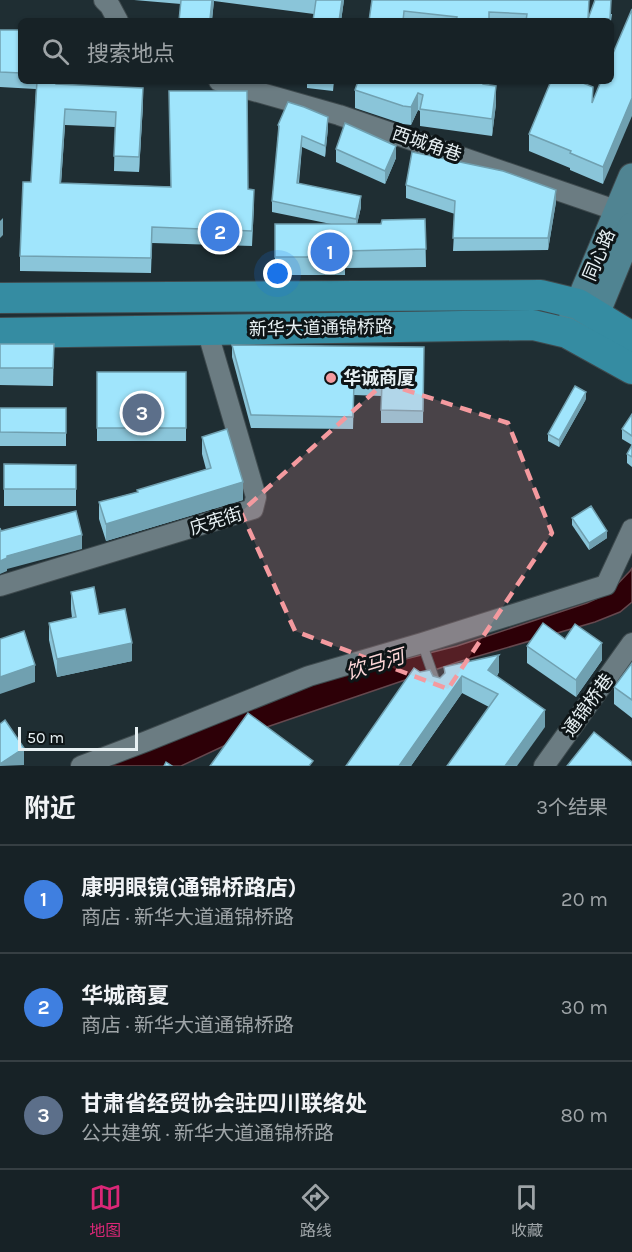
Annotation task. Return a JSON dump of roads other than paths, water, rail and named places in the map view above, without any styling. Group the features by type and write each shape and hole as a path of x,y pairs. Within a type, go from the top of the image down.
{"main road":[{"name":"新华大道通锦桥路","path":"0,298 541,295 587,310 632,336"},
{"name":"新华大道通锦桥路","path":"0,333 533,325 576,338 632,369"}],"street":[{"path":"104,0 116,18"},
{"name":"西城角巷","path":"230,84 339,115 627,218"},
{"name":"同心路","path":"576,338 627,218 632,177"},
{"name":"庆宪街","path":"0,586 253,509 256,497 207,330"},
{"path":"81,766 309,676 606,585 632,529"},
{"name":"通锦桥巷","path":"544,766 632,643"}],"lane":[{"path":"422,643 436,684"}],"place":[{"name":"华城商夏","path":"220,232"},
{"name":"康明眼镜(通锦桥路店)","path":"330,252"},
{"name":"华诚商厦","path":"331,378"},
{"name":"甘肃省经贸协会驻四川联络处","path":"142,413"}],"water label":[{"name":"饮马河","path":"375,664"}]}
